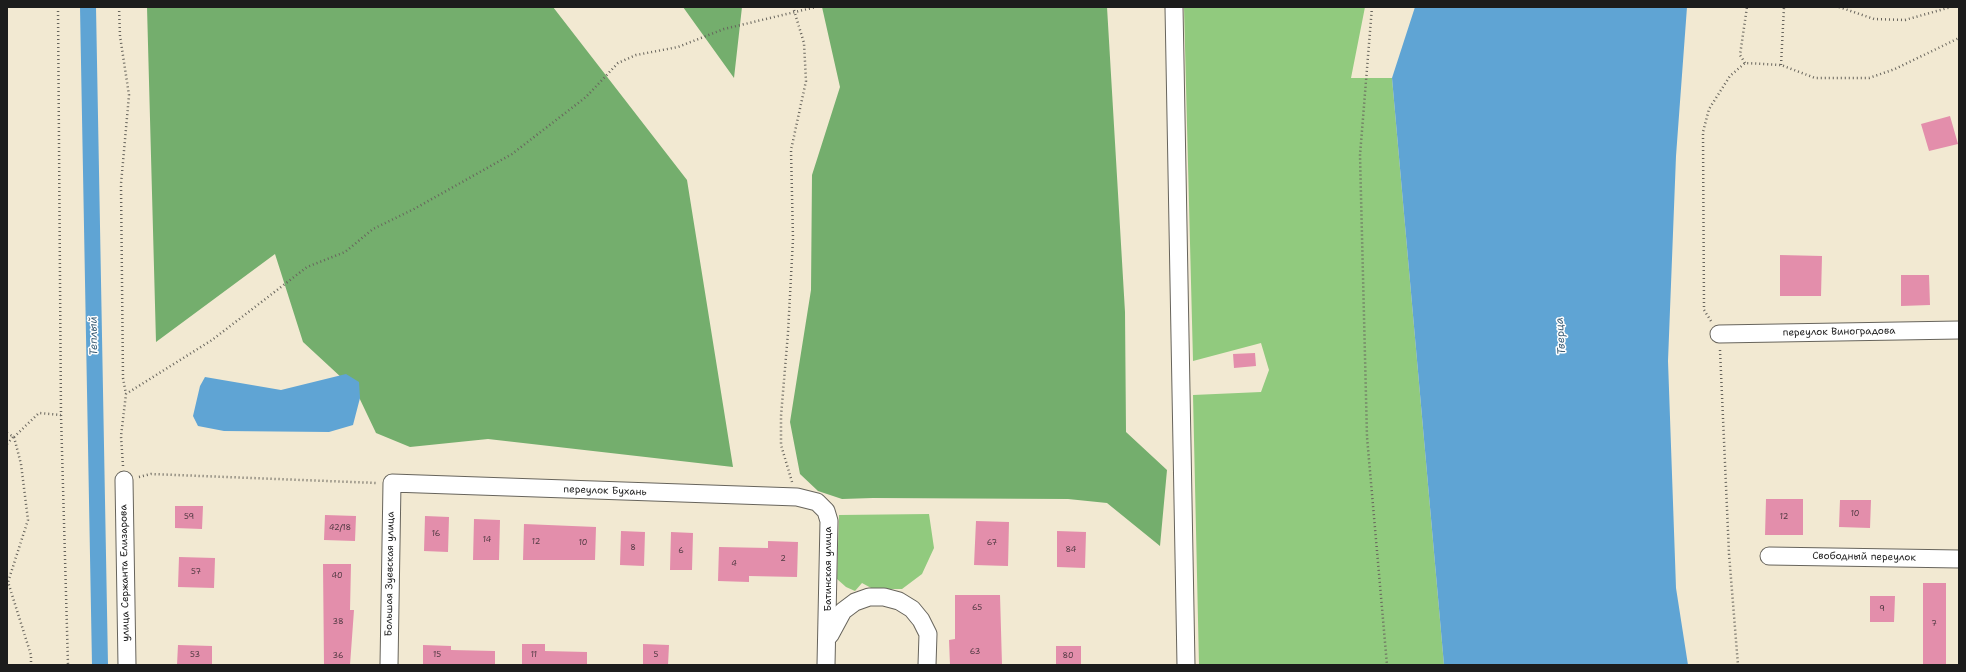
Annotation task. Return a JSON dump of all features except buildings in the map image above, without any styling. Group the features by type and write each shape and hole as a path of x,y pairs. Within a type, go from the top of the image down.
{"street":[{"path":"1174,7 1186,665"},
{"name":"переулок Виноградова","path":"1719,334 1959,330"},
{"name":"улица Сержанта Елизарова","path":"124,480 127,665"},
{"name":"переулок Бухань","path":"392,483 797,497 817,502"},
{"name":"Большая Зуевская улица","path":"389,665 392,483"},
{"name":"Батинская улица","path":"817,502 826,511 829,521 828,639 826,665"},
{"name":"Свободный переулок","path":"1769,556 1959,559"},
{"name":"Батинская улица","path":"828,639 843,610 855,602 869,597 884,597 899,601 912,609 921,620 928,634 927,665"}],"path":[{"path":"58,7 61,415 68,665"},
{"path":"119,7 120,36 129,95 121,184 123,378 126,394 121,436 124,480 151,474 392,483"},
{"path":"793,7 804,43 806,81 791,150 793,239 788,333 781,416 781,445 797,497"},
{"path":"126,394 212,340 307,267 345,252 373,229 414,209 512,154 586,97 618,63 636,55 678,47 724,29 794,11 816,7"},
{"path":"1372,7 1360,155 1367,437 1387,665"},
{"path":"1745,63 1740,55 1747,7"},
{"path":"1781,65 1784,7"},
{"path":"1839,7 1874,19 1905,20 1951,7"},
{"path":"1738,665 1729,554 1719,334 1704,310 1703,132 1709,109 1730,76 1745,63 1781,65 1815,78 1869,78 1895,69 1959,38"},
{"path":"7,444 39,413 61,415"},
{"path":"7,433 14,437 21,464 28,520 7,583 31,655 30,665"}],"green space":[{"path":"147,7 553,7 687,180 733,467 488,439 410,447 376,433 356,391 303,342 275,254 156,342"},
{"path":"683,7 742,7 734,78"},
{"path":"822,7 1107,7 1125,312 1126,432 1167,470 1160,546 1107,503 1068,499 842,499 818,491 800,474 790,422 811,290 812,175 840,87"},
{"path":"1184,7 1365,7 1351,78 1392,78 1444,665 1199,665 1193,395 1261,392 1269,370 1261,343 1193,361"},
{"path":"929,514 934,548 922,574 902,589 873,589 862,583 855,591 846,587 837,579 839,515"}],"water":[{"name":"Тверца","path":"1415,7 1687,7 1676,156 1668,361 1676,588 1688,665 1444,665 1392,78"},
{"path":"346,374 359,382 360,398 353,425 329,432 224,431 198,426 193,416 200,386 205,377 281,390"}],"waterway":[{"name":"Теплый","path":"88,7 100,665"}]}
